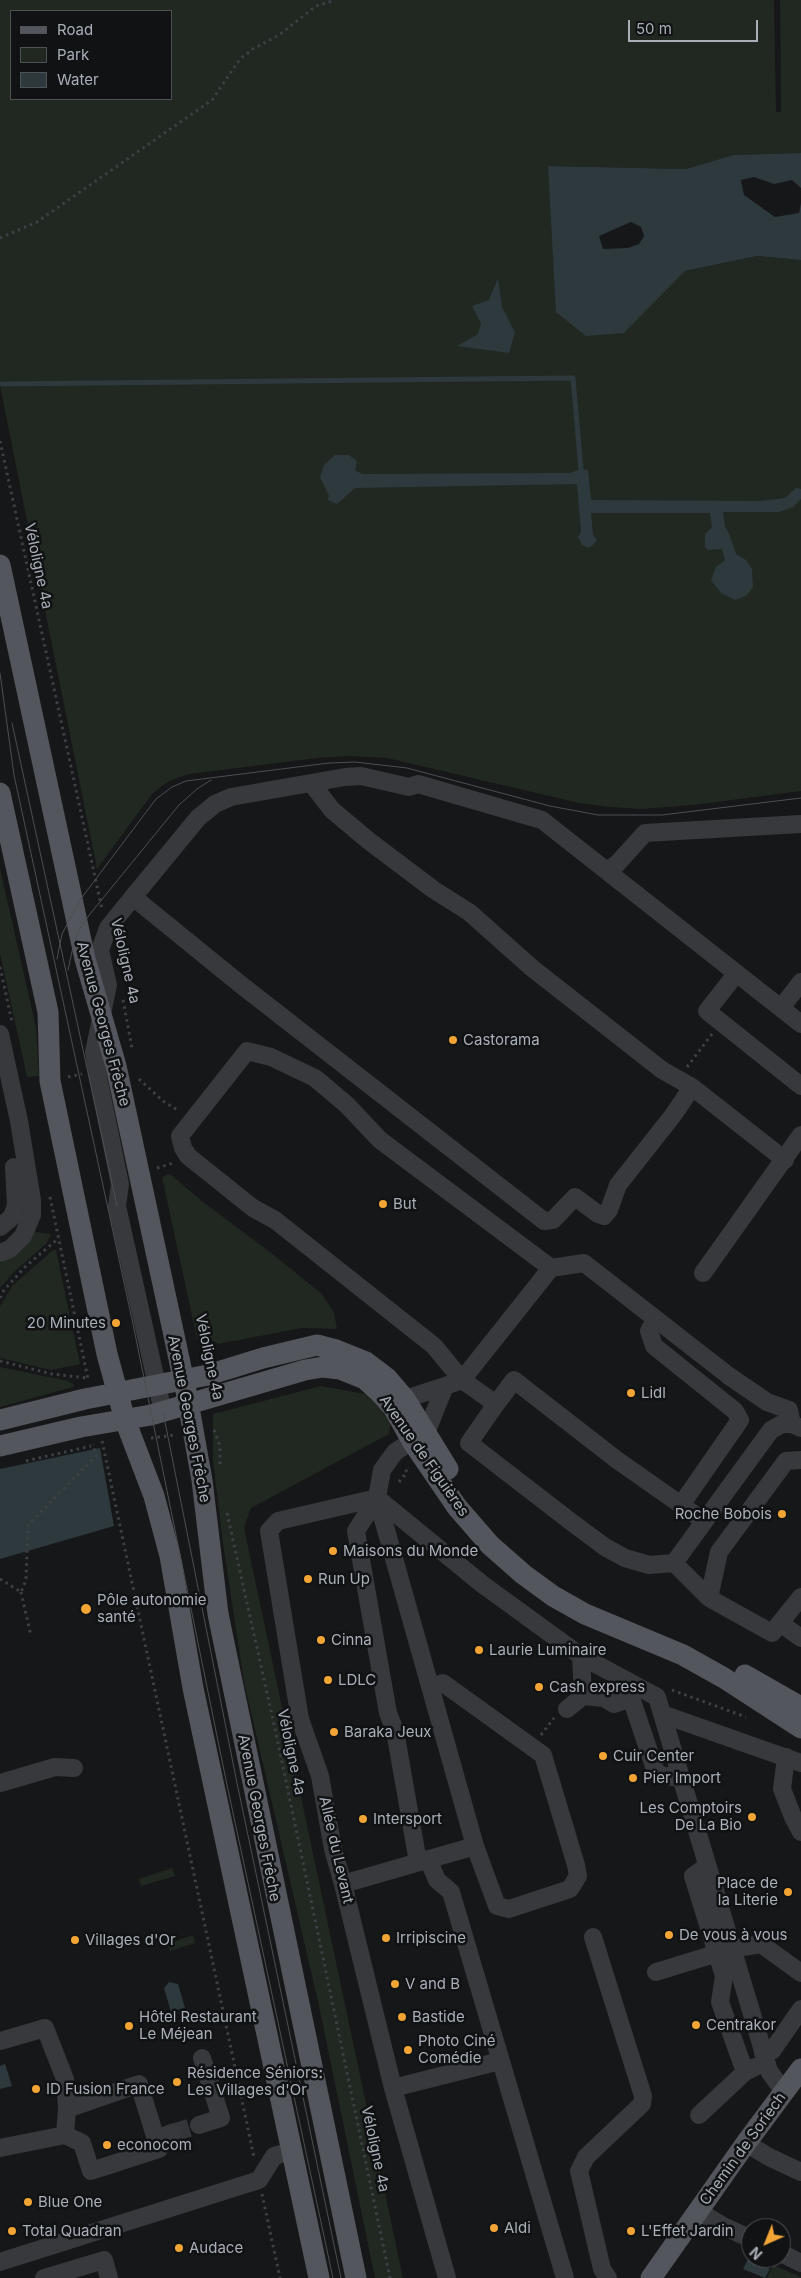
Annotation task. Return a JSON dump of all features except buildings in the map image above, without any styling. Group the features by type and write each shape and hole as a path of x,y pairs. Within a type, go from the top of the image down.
{"main road":[{"name":"Avenue Georges Frêche","path":"0,565 85,960 116,1066 188,1405 202,1427 205,1496 218,1614 356,2278"},
{"path":"0,793 48,1012 50,1081 107,1354 125,1420 154,1496 170,1556 193,1688 320,2278"},
{"name":"Avenue de Figuières","path":"0,1420 90,1388 118,1393 183,1380 317,1345 336,1350 366,1362 387,1378 405,1399 419,1437 457,1507 490,1545 523,1574 553,1596 585,1614 683,1655 716,1673 801,1728"},
{"name":"Avenue de Figuières","path":"0,1446 96,1431 125,1420 163,1412 304,1370 323,1367 340,1369 365,1379 379,1392 500,1535 562,1586 592,1602 710,1653 801,1707"},
{"name":"Chemin de Soriech","path":"651,2278 746,2143 801,2069"}],"street":[{"path":"163,1412 118,1206 120,1184 94,1052 108,985 100,950 108,928 198,818 216,804 231,797 345,777 361,776 410,787 418,784 542,820 801,1024"},
{"path":"312,784 332,810 369,840 434,890 469,912 532,968 662,1070 685,1083 784,1160"},
{"path":"606,870 616,865 645,833 801,824"},
{"path":"133,897 240,984 544,1221 553,1220 575,1197 598,1214 604,1216 609,1210 618,1185 674,1114 685,1083"},
{"path":"736,974 707,1011 801,1086"},
{"path":"780,1008 801,982"},
{"path":"0,1034 29,1176 32,1216 24,1236 10,1249 0,1253"},
{"path":"496,1404 462,1380 434,1346 275,1220 253,1208 188,1156 183,1148 180,1136 247,1052 271,1057 315,1078 348,1105 380,1140 551,1268"},
{"path":"704,1273 800,1138"},
{"path":"0,1227 12,1217 16,1205 14,1167 29,1176"},
{"path":"405,1399 462,1380 551,1268 584,1263 729,1376 767,1402 796,1417"},
{"path":"655,1320 650,1331 654,1346 735,1411 740,1420 681,1505"},
{"path":"715,1395 729,1376"},
{"path":"704,1521 617,1460 514,1380 468,1443 605,1547 625,1558 649,1564 674,1563 709,1598 772,1633 801,1597"},
{"path":"445,1386 419,1437 395,1452 382,1470 377,1498 356,1531 388,1713 395,1731 423,1861 437,1880 451,1892 565,2278"},
{"path":"674,1563 771,1430 796,1417"},
{"path":"709,1598 719,1552 786,1461 801,1460"},
{"path":"377,1498 482,1584 581,1656 634,1692 657,1697 707,1866 724,1952 769,2071 784,2092"},
{"path":"377,1498 430,1687 475,1846 497,1906 509,1909 570,1889 578,1876 576,1865 543,1755 532,1745 442,1683 430,1687"},
{"name":"Allée du Levant","path":"377,1498 278,1521 269,1532 300,1719 320,1776 333,1849 393,2088 446,2278"},
{"path":"780,1623 801,1638"},
{"path":"581,1656 583,1696"},
{"path":"567,1709 583,1696 604,1698 614,1704 634,1692"},
{"path":"634,1692 657,1774 682,1778"},
{"path":"662,1714 793,1760 782,1789 792,1817 801,1832"},
{"path":"0,1783 55,1767 74,1768"},
{"path":"343,1884 475,1846"},
{"path":"593,1937 643,2096 642,2104 586,2157 579,2171 602,2270 608,2278"},
{"path":"656,1972 724,1952 761,1944 801,1973"},
{"path":"724,1952 724,1976 720,2002 745,2072"},
{"path":"699,2115 745,2072 772,2051 801,2009"},
{"path":"0,2041 45,2028 65,2079 67,2109 65,2135"},
{"path":"199,2125 221,2118 202,2058"},
{"path":"393,2088 500,2061"},
{"path":"0,2148 65,2135 82,2143 91,2170 159,2149 139,2084 67,2109"},
{"path":"155,2139 172,2133"},
{"path":"746,2143 769,2157 801,2172"},
{"path":"0,2262 259,2180 274,2156 292,2151"},
{"path":"698,2211 741,2234"},
{"path":"44,2278 104,2260 109,2278"}],"path":[{"path":"0,238 37,222 212,100 240,59 253,49 280,35 316,6 335,0"},
{"name":"Véloligne 4a","path":"0,441 92,871 108,928"},
{"name":"Véloligne 4a","path":"123,998 133,1053"},
{"path":"685,1083 721,1023"},
{"path":"137,1071 140,1088"},
{"path":"139,1079 163,1101 192,1120"},
{"path":"155,1159 158,1175"},
{"path":"0,1298 4,1290 26,1266 59,1238 90,1388"},
{"path":"0,1362 52,1374 90,1388"},
{"path":"96,1431 134,1443 202,1427 220,1446 220,1471"},
{"path":"31,1636 21,1592 26,1580 28,1525 96,1456 96,1431"},
{"path":"96,1431 280,2278"},
{"name":"Véloligne 4a","path":"226,1509 277,1738 390,2278"},
{"path":"0,1579 21,1592"},
{"path":"532,1745 555,1717 567,1709"}],"green space":[{"path":"0,0 774,0 776,112 781,112 780,0 801,0 801,153 733,155 686,169 548,166 624,333 685,271 757,256 801,260 801,791 693,805 641,809 610,807 579,803 387,758 350,756 317,758 189,774 169,781 152,794 97,869 0,386"},
{"path":"0,868 36,1028 39,1076 27,1077 0,953"},
{"path":"170,1174 203,1202 322,1294 334,1313 337,1329 302,1328 218,1344 210,1339 197,1339 162,1177"},
{"path":"34,1232 51,1234 46,1244 15,1271 0,1288 0,1263 16,1254"},
{"path":"53,1250 56,1250 80,1364 51,1370 0,1358 0,1306 12,1286"},
{"path":"0,1367 68,1381 74,1385 73,1387 0,1407"},
{"path":"321,1386 365,1394 391,1419 389,1434 251,1508 244,1528 403,2278 375,2278 319,2006 244,1682 223,1543 213,1459 213,1414"},
{"path":"172,1868 175,1876 141,1886 139,1879"},
{"path":"193,1935 195,1943 170,1951 167,1944"},
{"path":"772,2268 780,2268 801,2277 801,2278 767,2278"}],"water":[{"path":"801,153 801,188 792,180 774,184 754,177 741,180 744,195 775,217 799,213 801,203 801,260 757,256 685,271 624,333 586,336 556,312 548,166 686,169 733,155","holes":["631,222 641,227 644,236 639,244 628,248 603,249 599,236"]},
{"path":"498,278 502,307 515,332 509,353 457,346 478,334 481,323 472,306 489,300"},
{"path":"335,455 349,455 357,461 355,470 362,474 570,473 581,469 588,470 591,500 759,501 785,498 796,488 801,489 801,499 793,507 779,512 723,512 725,527 736,554 746,560 752,569 753,587 746,596 735,600 721,593 711,580 716,567 725,560 722,549 708,550 705,547 705,534 712,527 710,513 591,513 593,535 597,540 588,548 582,545 578,537 581,532 577,484 355,488 337,504 328,500 329,496 320,477 324,465"},
{"path":"100,1448 114,1526 0,1559 0,1469"},
{"path":"169,1982 178,1984 185,2008 171,2012 164,1988"},
{"path":"5,2064 12,2086 0,2089 0,2066"},
{"path":"768,2268 770,2269 765,2278 743,2269"}],"waterway":[{"path":"0,384 573,378 581,469"}],"tunnel":[{"path":"172,2133 199,2125"}],"tram line":[{"path":"0,673 14,775 133,1324 227,1785 333,2278"},
{"path":"12,723 117,1206"},
{"path":"57,959 62,934 80,900 156,799 172,787 186,781 329,763 355,762 407,768 550,806 598,815 662,815 801,798"},
{"path":"68,970 79,930 90,914 179,805 197,789 211,780"},
{"path":"163,1412 237,1783 341,2278"}],"place":[{"name":"Castorama","path":"453,1040"},
{"name":"But","path":"383,1204"},
{"name":"20 Minutes","path":"116,1323"},
{"name":"Lidl","path":"631,1393"},
{"name":"Roche Bobois","path":"782,1514"},
{"name":"Maisons du Monde","path":"333,1551"},
{"name":"Run Up","path":"308,1579"},
{"name":"Pôle autonomie santé","path":"86,1609"},
{"name":"Cinna","path":"321,1640"},
{"name":"Laurie Luminaire","path":"479,1650"},
{"name":"LDLC","path":"328,1680"},
{"name":"Cash express","path":"539,1687"},
{"name":"Baraka Jeux","path":"334,1732"},
{"name":"Cuir Center","path":"603,1756"},
{"name":"Pier Import","path":"633,1778"},
{"name":"Les Comptoirs De La Bio","path":"752,1817"},
{"name":"Intersport","path":"363,1819"},
{"name":"Place de la Literie","path":"788,1892"},
{"name":"De vous à vous","path":"669,1935"},
{"name":"Irripiscine","path":"386,1938"},
{"name":"Villages d'Or","path":"75,1940"},
{"name":"V and B","path":"395,1984"},
{"name":"Bastide","path":"402,2017"},
{"name":"Centrakor","path":"696,2025"},
{"name":"Hôtel Restaurant Le Méjean","path":"129,2026"},
{"name":"Photo Ciné Comédie","path":"408,2050"},
{"name":"Résidence Séniors: Les Villages d'Or","path":"177,2082"},
{"name":"ID Fusion France","path":"36,2089"},
{"name":"econocom","path":"107,2145"},
{"name":"Blue One","path":"28,2202"},
{"name":"Aldi","path":"494,2228"},
{"name":"Total Quadran","path":"12,2231"},
{"name":"L'Effet Jardin","path":"631,2231"},
{"name":"Audace","path":"179,2248"}]}
